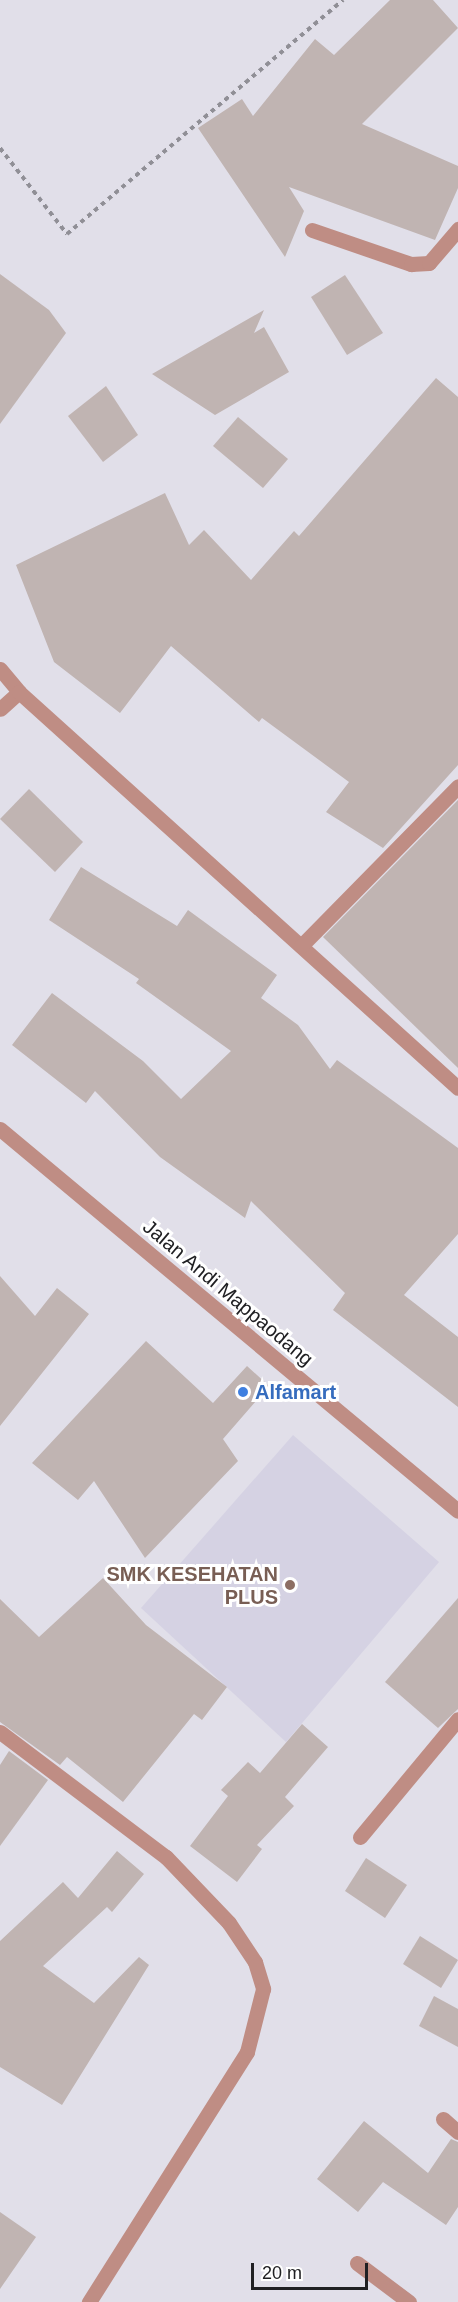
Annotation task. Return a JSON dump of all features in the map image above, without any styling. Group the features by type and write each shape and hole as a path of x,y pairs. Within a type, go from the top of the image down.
{"street":[{"path":"312,230 411,264 429,263 458,229"},
{"path":"0,669 19,692 458,1088"},
{"path":"0,710 19,692"},
{"path":"301,946 458,786"},
{"name":"Jalan Andi Mappaodang","path":"0,1129 458,1511"},
{"path":"360,1837 458,1719"},
{"path":"0,1732 166,1857 229,1923 255,1962 263,1989 247,2052 89,2302"},
{"path":"443,2119 458,2133"},
{"path":"357,2263 409,2302"}],"path":[{"path":"0,148 68,234 343,0"}],"shaded area":[{"name":"SMK KESEHATAN PLUS","path":"293,1435 439,1562 286,1742 141,1608"}],"building":[{"path":"390,0 433,0 458,28 362,124 458,166 458,188 435,240 289,187 304,211 285,257 198,128 242,99 253,116 315,39 334,55"},
{"path":"0,274 49,310 66,333 0,424"},
{"path":"345,275 383,333 347,355 311,297"},
{"path":"264,310 254,333 264,327 289,372 215,415 152,374"},
{"path":"436,378 458,397 458,765 383,848 326,812 349,782 262,718 259,722 171,646 120,713 54,662 16,565 165,493 189,545 204,530 251,580 294,531 299,536"},
{"path":"106,386 138,435 103,462 68,416"},
{"path":"238,417 288,459 263,488 213,446"},
{"path":"29,789 83,842 55,872 0,819"},
{"path":"458,800 458,1068 323,937"},
{"path":"81,867 177,926 188,910 277,975 261,998 298,1025 330,1069 337,1060 458,1148 458,1234 404,1295 458,1337 458,1407 333,1310 345,1293 251,1201 245,1218 160,1157 95,1091 86,1103 12,1045 52,993 143,1061 181,1099 231,1051 136,983 139,979 49,920"},
{"path":"0,1276 35,1316 57,1288 89,1314 0,1426"},
{"path":"146,1341 213,1403 247,1366 269,1386 223,1439 238,1461 145,1558 94,1481 78,1500 32,1463"},
{"path":"103,1578 146,1625 227,1687 202,1720 194,1714 123,1802 67,1757 60,1765 0,1722 0,1599 39,1637"},
{"path":"458,1598 458,1709 438,1728 385,1682"},
{"path":"302,1724 328,1747 285,1797 294,1806 257,1845 262,1849 237,1882 190,1846 228,1796 221,1790 248,1762 260,1773"},
{"path":"9,1751 48,1780 0,1846 0,1765"},
{"path":"117,1851 144,1874 112,1912 107,1907 43,1966 94,2003 139,1957 149,1965 62,2105 0,2067 0,1941 63,1882 78,1898"},
{"path":"366,1858 407,1885 385,1918 345,1891"},
{"path":"420,1936 458,1960 441,1988 403,1964"},
{"path":"434,1996 458,2009 458,2047 419,2026"},
{"path":"364,2121 428,2173 451,2139 458,2142 458,2207 446,2225 383,2182 358,2212 317,2179"},
{"path":"0,2212 36,2237 0,2289"}],"place":[{"name":"Alfamart","path":"243,1392"},
{"name":"SMK KESEHATAN PLUS","path":"290,1585"}]}
